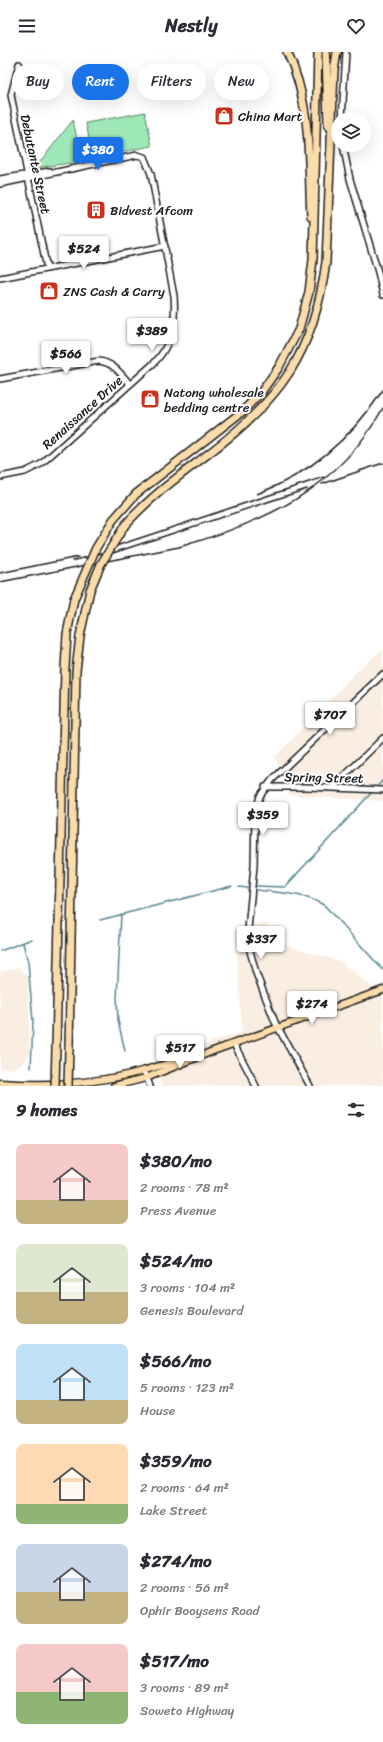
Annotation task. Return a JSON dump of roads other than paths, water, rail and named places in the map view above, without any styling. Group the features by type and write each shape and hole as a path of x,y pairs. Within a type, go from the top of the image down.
{"highway":[{"path":"287,52 300,84 305,110 313,260"},
{"path":"55,1086 65,668 67,634 74,599 96,548 113,520 136,494 243,411 262,391 279,367 299,328 309,292 313,260 318,52"},
{"path":"68,1086 77,664 83,615 90,590 101,564 125,525 144,504 248,422 271,399 291,372 304,347 314,320 321,293 326,262 331,146 327,122 326,52"},
{"path":"333,112 336,55"}],"main road":[{"path":"114,1086 146,1078 213,1051 383,990"},
{"path":"0,1083 76,1084 109,1079 144,1071 187,1057 213,1051"}],"street":[{"path":"342,112 346,52"},
{"name":"Debutante Street","path":"12,91 11,95 24,164 28,176 47,269"},
{"path":"344,152 350,179 378,272 383,295"},
{"name":"Renaissance Drive","path":"0,477 25,472 41,464 161,355 171,334 175,309 174,296 151,174 145,158 137,155 55,171"},
{"path":"15,176 22,170 24,164 34,173"},
{"path":"0,179 55,171"},
{"path":"0,184 28,176 55,171"},
{"path":"0,278 165,246"},
{"path":"378,272 383,280"},
{"path":"0,379 99,361 108,362 115,366 130,384"},
{"path":"310,1086 278,1027 256,973 248,947 246,929 252,882 255,814 259,799 265,787 383,674"},
{"path":"333,787 383,738"},
{"name":"Spring Street","path":"265,787 333,787 381,790"},
{"path":"234,1044 256,1086"},
{"path":"144,1071 150,1086"}],"waterway":[{"path":"376,788 383,780"},
{"path":"257,886 285,887 372,792"},
{"path":"100,920 232,886"},
{"path":"239,887 247,888"},
{"path":"257,890 301,896 309,898 325,906 383,970"},
{"path":"121,914 117,998 118,1021 125,1051"},
{"path":"0,951 32,939"},
{"path":"23,943 28,962 33,1022 31,1068"}],"railway":[{"path":"257,494 295,476 328,452 358,423 383,390"},
{"path":"0,582 179,547 211,537 269,514 296,499 321,481 344,461 365,436 383,408"},
{"path":"322,484 383,463"},
{"path":"107,549 324,477"},
{"path":"107,555 307,489"},
{"path":"72,561 113,550"},
{"path":"0,573 78,557"}],"place":[{"name":"China Mart","path":"224,116"},
{"name":"Bidvest Afcom","path":"96,210"},
{"name":"ZNS Cash & Carry","path":"49,291"},
{"name":"Natong wholesale bedding centre","path":"150,399"}]}
